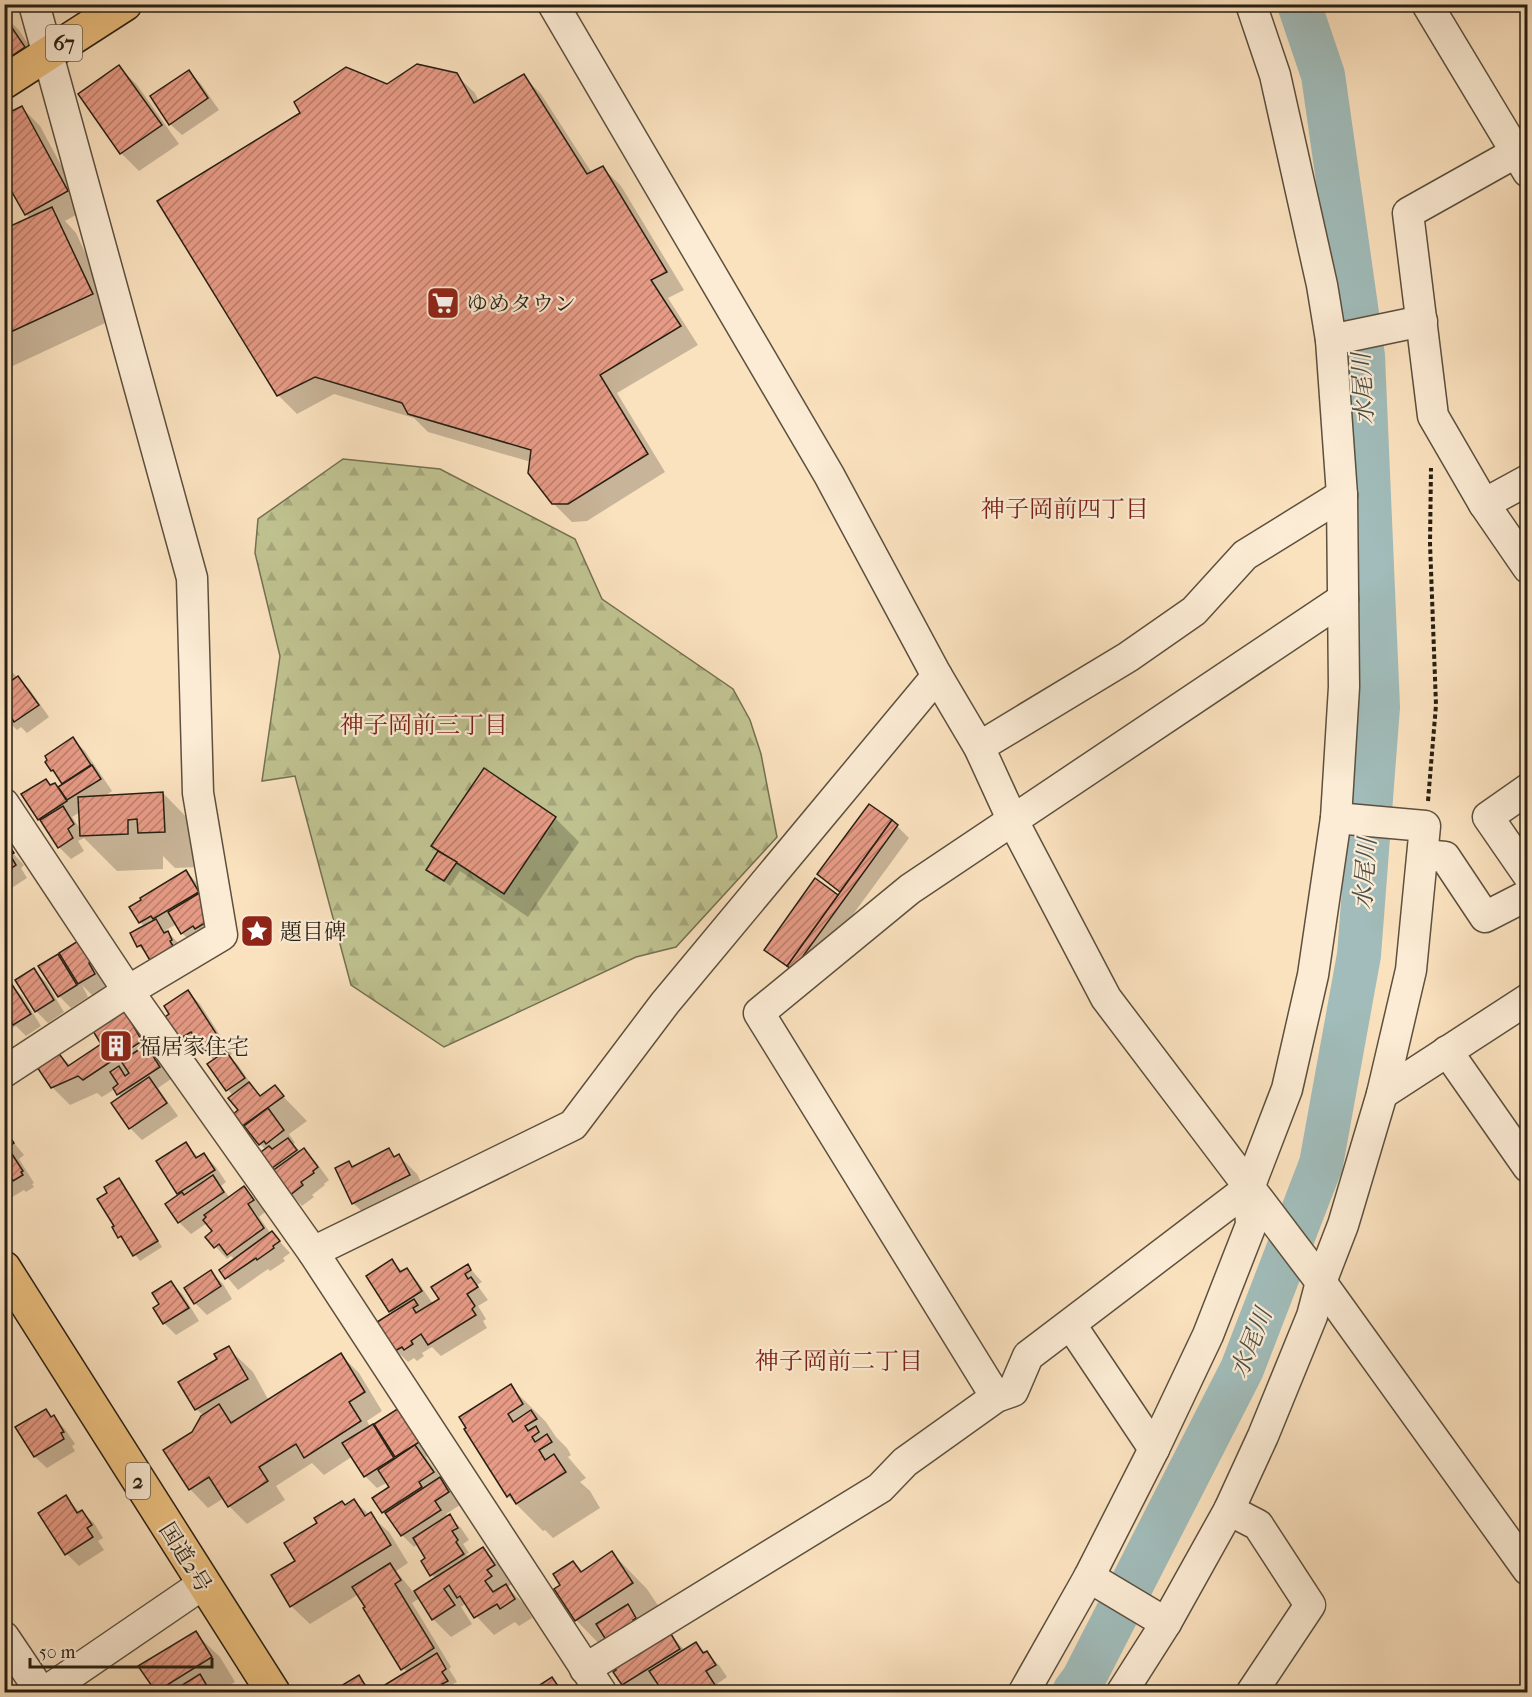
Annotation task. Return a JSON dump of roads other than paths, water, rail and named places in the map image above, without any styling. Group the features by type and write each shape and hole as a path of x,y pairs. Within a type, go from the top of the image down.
{"main road":[{"name":"67","path":"4,82 124,4"},
{"name":"国道2号","path":"4,1268 273,1692"}],"street":[{"path":"4,1072 128,991 222,935 198,793 192,578 34,4"},
{"path":"554,4 829,475 937,676 979,747 1013,821 1106,998 1321,1282 1527,1570"},
{"path":"1024,1692 1089,1577 1155,1449 1208,1335 1251,1225 1249,1188 1287,1089 1313,975 1336,818 1344,687 1342,495 1331,340 1322,285 1275,75 1251,4"},
{"path":"1439,9 1521,163 1408,213 1433,416 1484,504 1527,568"},
{"path":"1331,340 1422,321"},
{"path":"1484,504 1527,480"},
{"path":"979,747 1128,657 1194,611 1245,555 1342,495"},
{"path":"996,1396 759,1013 910,889 1342,599"},
{"path":"313,1252 573,1125 665,1003 937,676"},
{"path":"1527,789 1488,817 1527,875"},
{"path":"4,804 128,991 313,1252 593,1681 880,1488 905,1462 996,1396 1013,1391 1028,1356 1249,1188"},
{"path":"1336,818 1425,841 1445,857 1485,918 1527,895"},
{"path":"1122,1692 1166,1623 1229,1510 1263,1436 1312,1316 1321,1282 1343,1225 1382,1094 1411,970 1425,841"},
{"path":"1382,1094 1527,999"},
{"path":"1447,1051 1527,1167"},
{"path":"1071,1325 1155,1449"},
{"path":"1229,1510 1258,1525 1310,1605 1252,1692"},
{"path":"1089,1577 1166,1623"},
{"path":"4,1637 43,1692 203,1584"}],"waterway":[{"name":"水尾川","path":"1074,1692 1083,1680 1242,1369 1321,1164 1359,955 1378,707 1363,356 1323,75 1299,4"}],"place":[{"name":"ゆめタウン","path":"443,303"},
{"name":"題目碑","path":"257,931"},
{"name":"福居家住宅","path":"116,1046"}],"district":[{"name":"神子岡前四丁目","path":"1065,509"},
{"name":"神子岡前三丁目","path":"424,725"},
{"name":"神子岡前二丁目","path":"839,1361"}]}
